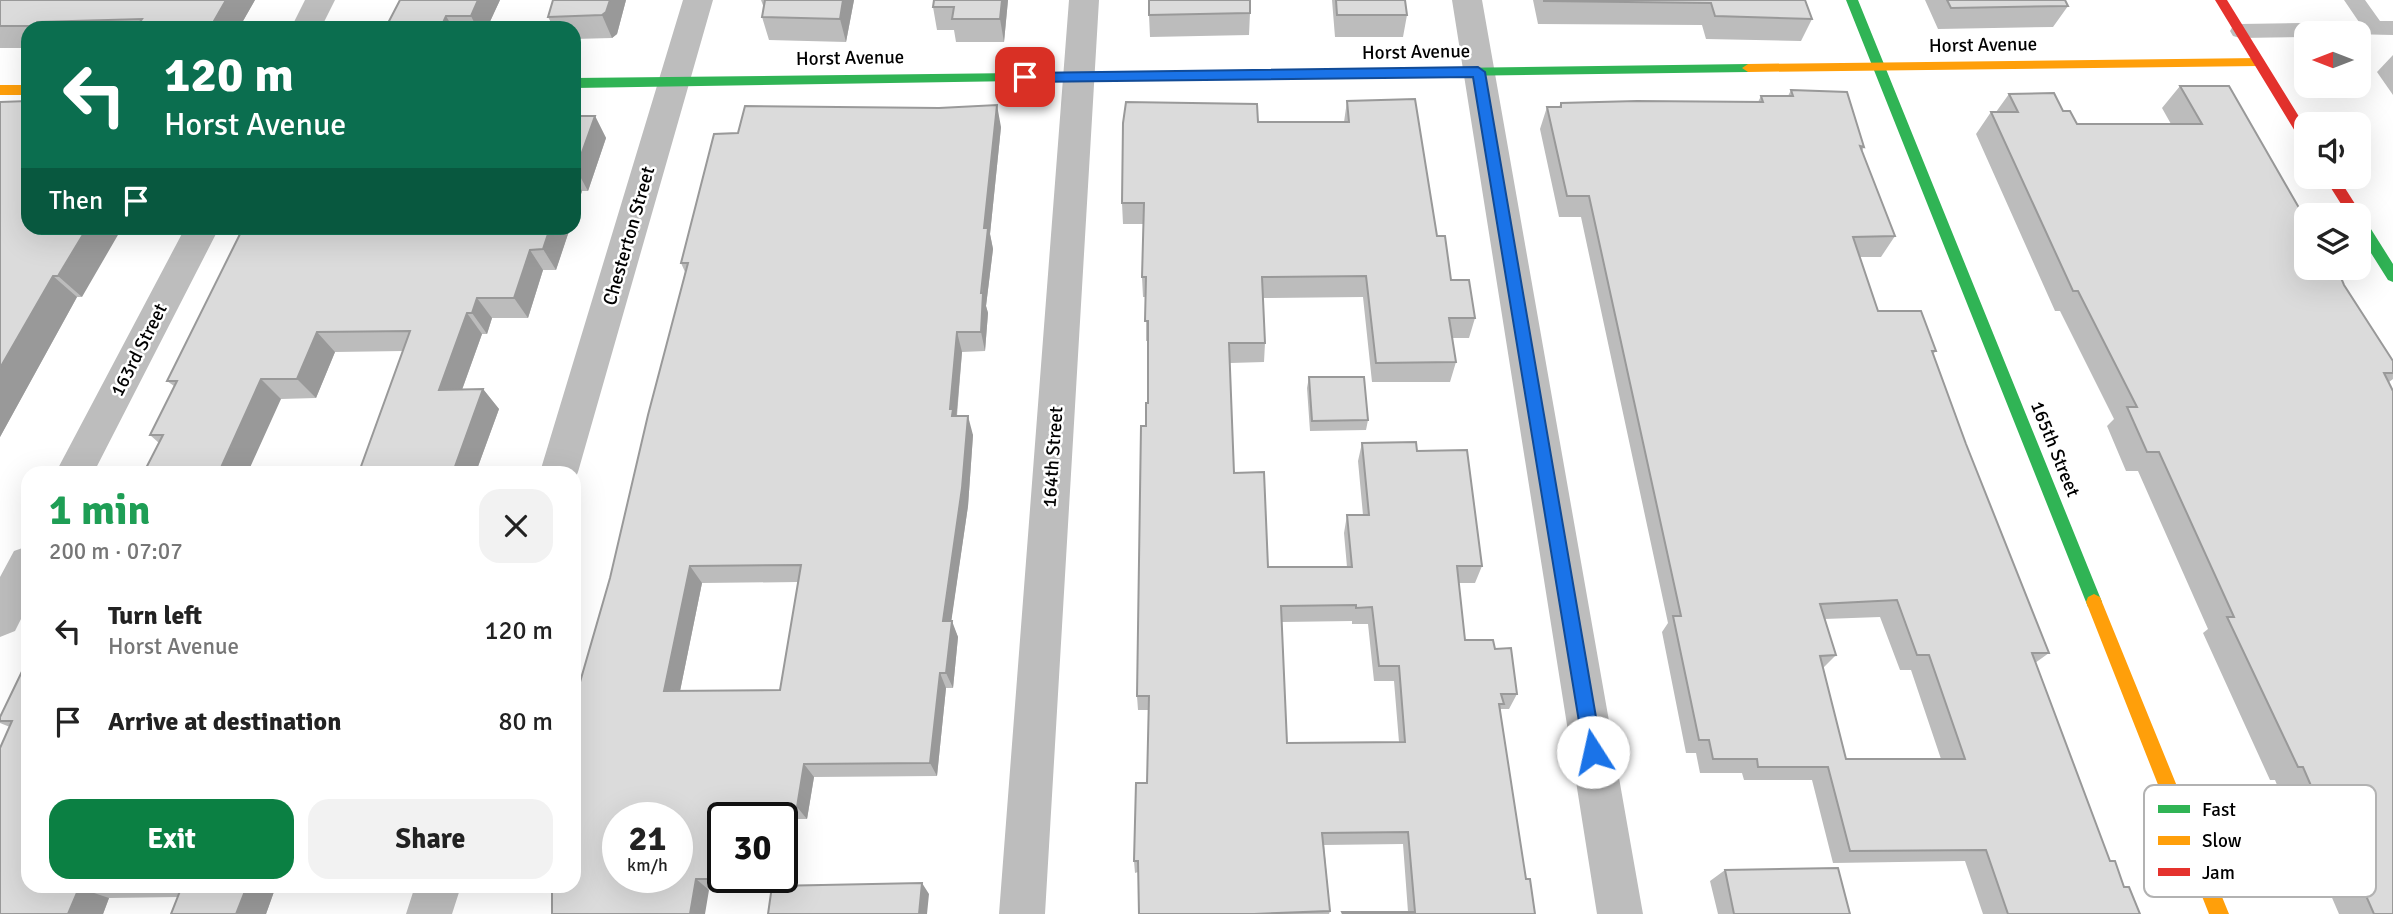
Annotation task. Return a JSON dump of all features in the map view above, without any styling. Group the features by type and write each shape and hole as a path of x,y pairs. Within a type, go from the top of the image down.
{"street":[{"path":"310,21 320,0"},
{"name":"Chesterton Street","path":"561,466 698,0"},
{"name":"164th Street","path":"1022,914 1084,0"},
{"path":"1466,0 1620,914"},
{"name":"165th Street","path":"1852,0 2167,785"},
{"path":"2221,0 2294,119"},
{"name":"Horst Avenue","path":"581,83 2259,62"},
{"path":"0,90 21,90"},
{"name":"163rd Street","path":"78,466 198,235"},
{"path":"2371,241 2393,276"},
{"path":"0,618 21,578"},
{"path":"429,914 436,893"},
{"name":"165th Street","path":"2212,897 2219,914"}],"lane":[{"path":"2354,0 2383,28"},
{"path":"2240,31 2383,28"}],"building":[{"path":"0,0 226,0 214,21 21,21 21,26 0,26"},
{"path":"400,0 478,0 471,16 446,16 444,21 389,21"},
{"path":"553,0 610,0 606,12 602,15 548,17"},
{"path":"765,0 843,0 840,19 762,17"},
{"path":"934,0 1002,0 1000,19 952,19 954,7 933,7"},
{"path":"1149,0 1250,0 1250,13 1149,15"},
{"path":"1336,0 1405,0 1407,15 1337,15"},
{"path":"1544,0 1805,0 1812,19 1715,16 1711,3"},
{"path":"1947,0 2065,0 2068,6 1951,8"},
{"path":"2180,86 2229,86 2296,203 2294,203 2294,280 2342,280 2393,361 2393,373 2384,373 2393,391 2393,914 2374,914 2367,897 2376,897 2376,785 2311,785 2303,767 2298,767 2227,617 2234,617 2159,452 2147,452 2127,407 2137,407 2078,291 2073,291 1991,112 2018,112 2009,94 2054,93 2063,111 2070,111 2077,124 2202,124"},
{"path":"1791,90 1847,92 1864,147 1860,146 1895,236 1853,237 1878,311 1921,311 1936,351 1932,351 1966,444 2049,653 2032,653 2110,861 2115,861 2124,887 2129,887 2140,914 2008,914 1986,850 1850,851 1828,767 1758,767 1757,759 1713,759 1709,740 1699,740 1673,616 1681,616 1589,196 1567,196 1547,107 1561,107 1561,103 1637,101 1763,102 1761,96 1793,96","holes":["1897,600 1917,655 1929,655 1965,759 1846,759 1820,656 1836,655 1820,604"]},
{"path":"1415,99 1437,236 1445,236 1451,280 1469,280 1475,318 1449,318 1456,362 1376,363 1366,276 1262,277 1265,343 1229,343 1234,473 1264,472 1268,567 1352,567 1347,515 1369,515 1362,443 1416,442 1417,451 1467,450 1482,566 1457,566 1465,640 1493,640 1495,649 1511,648 1517,694 1501,694 1504,704 1499,704 1526,879 1530,879 1535,914 1343,914 1342,912 1415,912 1408,832 1322,833 1330,911 1139,914 1138,861 1134,861 1136,783 1147,783 1149,696 1137,696 1141,426 1146,426 1148,403 1148,321 1145,321 1146,277 1142,277 1144,203 1122,203 1123,123 1126,102 1257,104 1258,122 1349,122 1347,101","holes":["1356,605 1356,608 1372,607 1379,666 1399,666 1405,742 1287,743 1281,606"]},
{"path":"21,101 21,235 83,235 58,276 53,276 0,368 0,102"},
{"path":"997,105 984,228 988,228 981,293 981,332 957,332 950,409 953,409 952,416 968,416 962,488 943,621 952,621 946,673 940,673 930,763 804,764 798,802 707,802 707,879 696,879 690,914 552,914 552,893 581,893 581,679 610,578 648,415 688,263 681,263 714,134 738,133 745,106 939,108","holes":["801,565 780,690 664,691 690,566"]},
{"path":"581,116 595,116 581,155"},
{"path":"240,235 548,235 543,249 530,250 514,298 477,298 472,313 467,313 439,390 483,389 455,466 361,466 410,331 317,332 297,379 261,379 222,466 147,466 163,435 150,435 177,381 167,381"},
{"path":"1309,377 1364,377 1368,420 1312,421"},
{"path":"21,674 21,893 77,893 68,914 0,914 0,748 12,721 0,721"},
{"path":"1838,868 1850,914 1734,914 1725,870"},
{"path":"922,883 919,914 768,914 771,893 798,893 798,885"},
{"path":"179,893 244,893 236,914 171,914"}],"traffic: fast":[{"path":"1852,0 2094,602"},
{"path":"1375,73 1748,68"},
{"path":"581,83 1023,77"},
{"path":"2371,241 2393,276"}],"traffic: slow":[{"path":"1748,68 2259,62"},
{"path":"1023,77 1375,73"},
{"path":"0,90 21,90"},
{"path":"2094,602 2167,785"},
{"path":"2212,897 2219,914"}],"traffic: jam":[{"path":"2221,0 2294,119"},
{"path":"2339,189 2347,203"}],"route":[{"path":"1025,77 1478,72 1593,752"}]}
